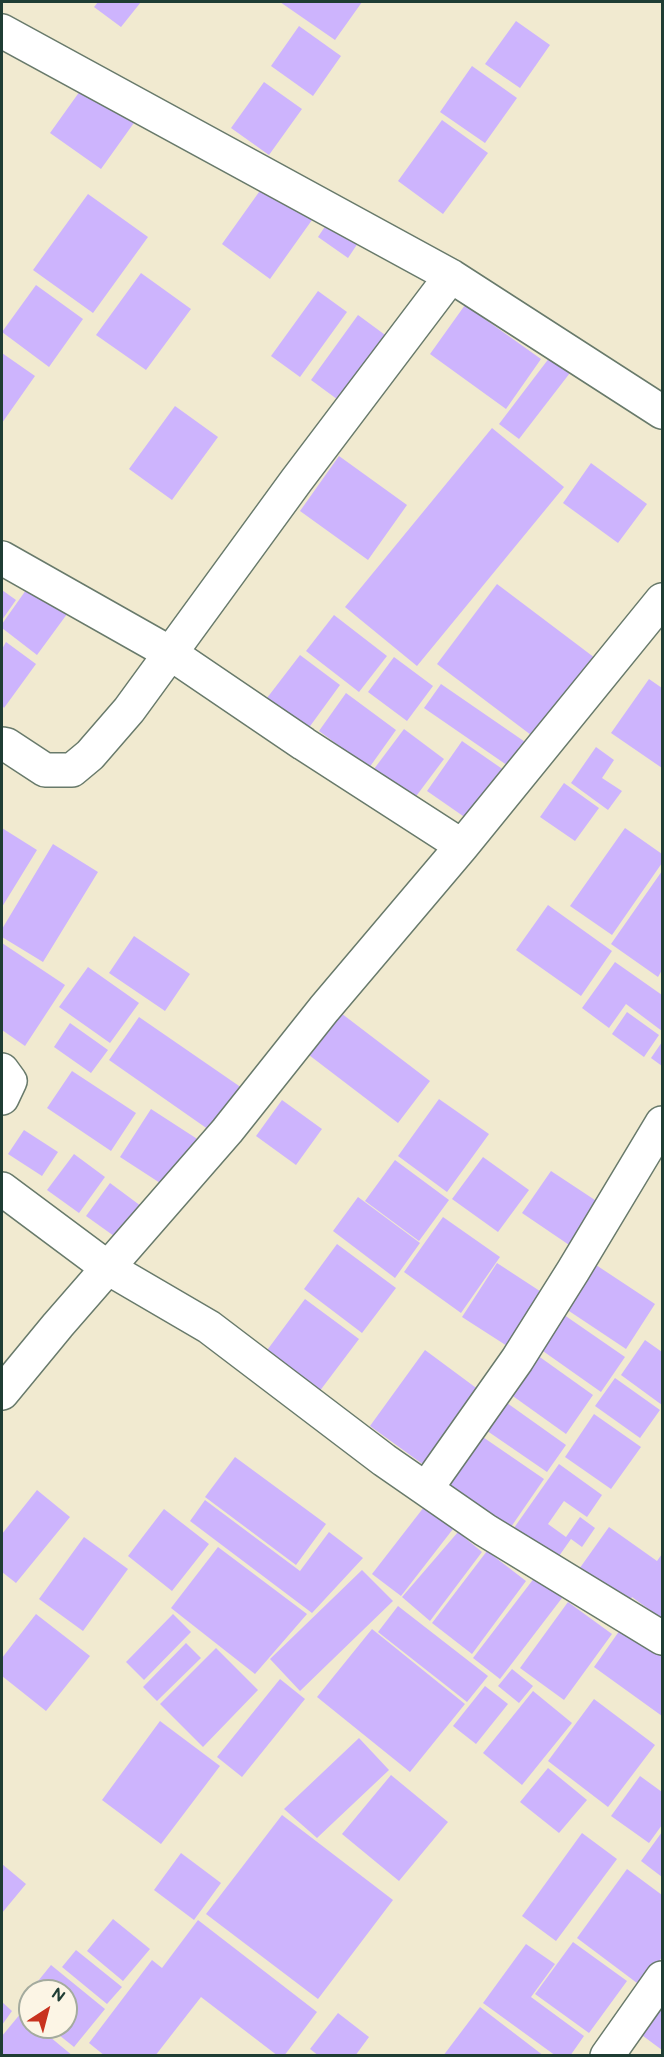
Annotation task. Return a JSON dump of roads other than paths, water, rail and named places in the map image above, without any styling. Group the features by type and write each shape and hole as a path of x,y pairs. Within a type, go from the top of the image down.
{"street":[{"path":"2,30 451,276 663,412"},
{"path":"2,744 45,770 72,770 90,755 129,710 296,481 451,276"},
{"path":"2,558 170,653 304,744 462,846"},
{"path":"2,1393 227,1131 324,1009 657,619"},
{"path":"2,1070 10,1081 2,1098"},
{"path":"426,1489 517,1360 663,1123"},
{"path":"2,1189 108,1268 209,1327 384,1460 485,1530 663,1638"},
{"path":"607,2055 663,1978"}]}
